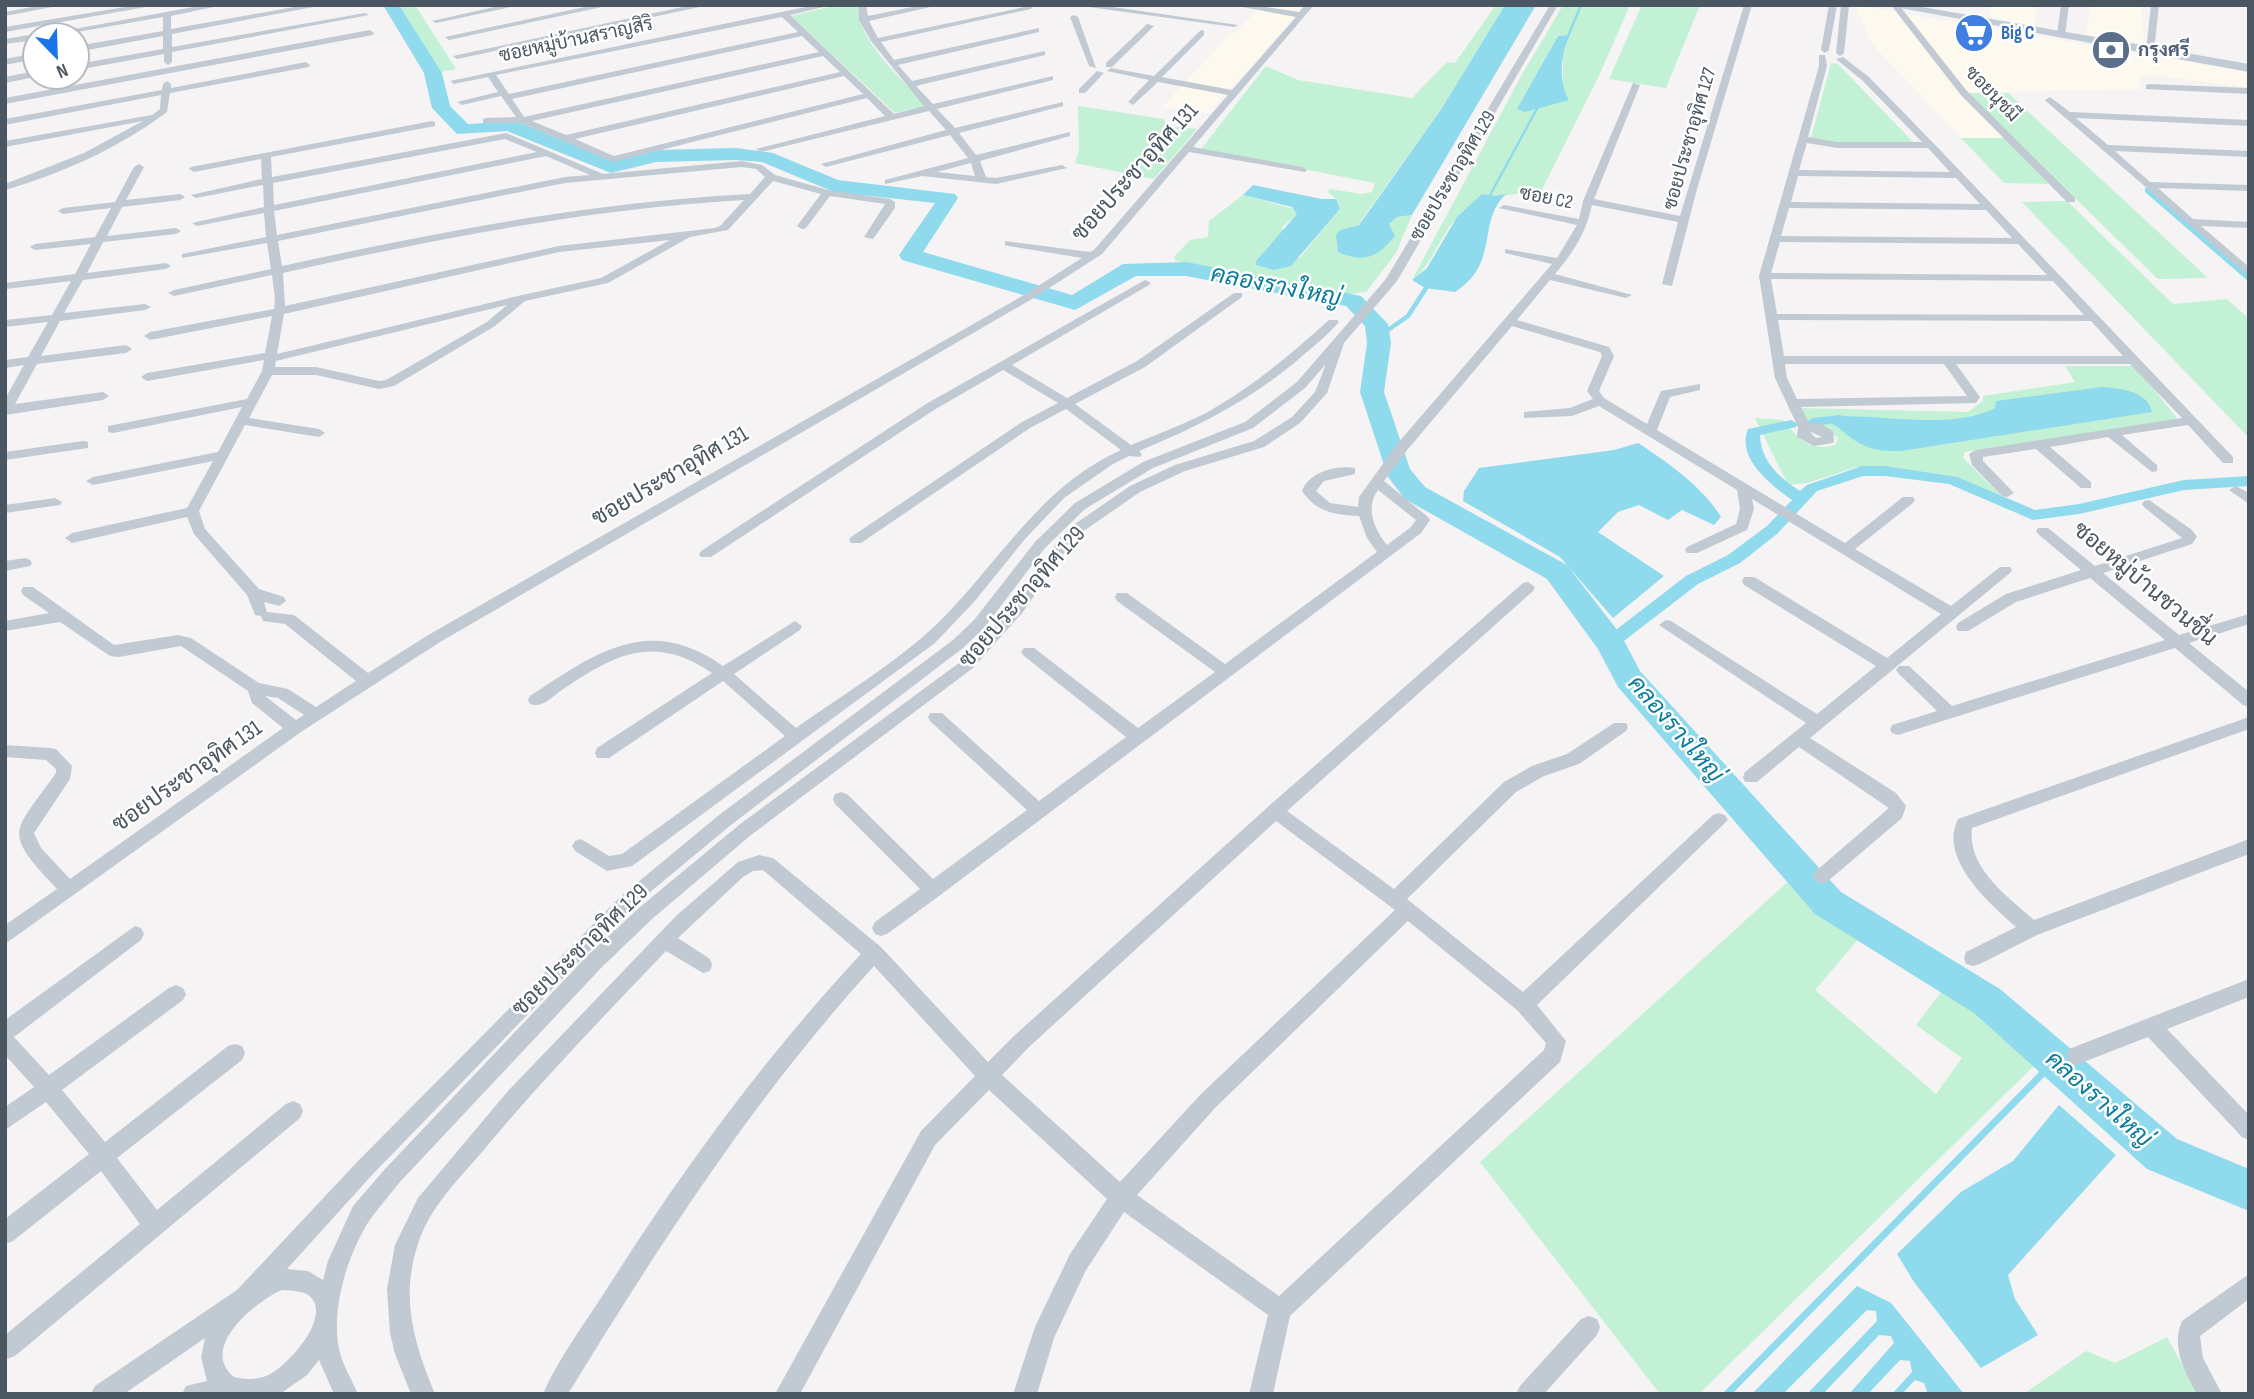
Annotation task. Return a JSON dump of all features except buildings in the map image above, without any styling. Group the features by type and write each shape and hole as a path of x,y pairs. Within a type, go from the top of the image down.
{"main road":[{"path":"1973,5 1973,19"},
{"path":"1893,6 2249,68"}],"street":[{"path":"5,14 59,5"},
{"path":"5,30 153,5"},
{"path":"91,27 219,5"},
{"path":"91,47 320,5"},
{"path":"436,20 516,5"},
{"path":"449,37 607,5"},
{"path":"634,5 646,18"},
{"path":"457,56 705,5"},
{"name":"ซอยหมู่บ้านสราญสิริ","path":"454,81 828,5"},
{"path":"862,5 863,20 875,41 954,131 974,158 982,181"},
{"path":"863,20 935,5"},
{"path":"1078,5 1133,9 1234,25"},
{"path":"1236,5 1301,15"},
{"name":"ซอยประชาอุทิศ 131","path":"5,936 295,728 367,681 501,598 1028,298 1093,256 1310,5"},
{"name":"ซอยประชาอุทิศ 129","path":"242,1392 215,1375 212,1350 224,1322 314,1221 598,929 725,820 965,638 1065,519 1104,489 1154,470 1246,426 1292,394 1341,342 1391,281 1554,5"},
{"name":"ซอยประชาอุทิศ 127","path":"1668,284 1748,5"},
{"path":"1804,427 1792,403 1777,360 1765,276 1823,66 1823,53 1833,5"},
{"path":"1840,56 1845,5"},
{"path":"2061,35 2065,5"},
{"path":"2150,51 2155,5"},
{"name":"ซอยนุชมี","path":"1893,6 1963,92 2071,200"},
{"path":"875,41 1031,8"},
{"path":"5,187 101,150 164,110 168,71 167,14"},
{"path":"784,14 892,117"},
{"path":"91,65 365,15"},
{"path":"1074,17 1096,70"},
{"path":"1110,68 1150,26"},
{"path":"893,63 1036,30"},
{"path":"5,101 370,33"},
{"path":"462,102 804,33"},
{"path":"1133,102 1201,33"},
{"path":"486,121 522,120 825,53"},
{"path":"911,84 1042,53"},
{"path":"1823,53 1840,56 1866,79 2228,460"},
{"path":"5,122 306,65"},
{"path":"1082,91 1096,70 1110,68 1234,93"},
{"path":"562,139 847,73"},
{"path":"491,74 522,120 562,139 616,159 869,95"},
{"path":"761,149 1050,78"},
{"path":"1385,552 1374,538 1364,512 1366,497 1403,446 1574,244 1588,201 1636,85"},
{"path":"2149,87 2249,90"},
{"path":"2050,100 2248,272"},
{"path":"826,164 1060,104"},
{"path":"2069,115 2249,123"},
{"path":"5,144 156,116"},
{"path":"194,169 432,124"},
{"path":"889,182 1067,134"},
{"path":"196,195 509,136 601,176"},
{"path":"1801,139 1838,145 1930,145"},
{"path":"2107,148 2249,154"},
{"path":"1188,149 1302,170"},
{"path":"197,223 549,153"},
{"path":"266,155 280,311 270,362 192,511 198,531 254,593 264,614 285,609"},
{"path":"186,256 532,186 601,176 742,164 759,167 771,177 827,193 890,202 890,208 869,237"},
{"path":"6,410 139,167"},
{"path":"919,173 982,181 1020,178 1062,168"},
{"path":"1794,173 1958,175"},
{"path":"150,335 280,311 559,249 721,229 771,177"},
{"path":"2148,185 2249,188"},
{"path":"802,226 827,193"},
{"path":"63,211 180,197"},
{"path":"174,293 562,212 650,202 750,197"},
{"path":"1588,201 1685,220"},
{"path":"1786,205 1988,208"},
{"name":"ซอย C2","path":"1504,208 1583,223"},
{"path":"2190,222 2249,225"},
{"path":"35,247 176,231"},
{"path":"147,377 270,362 522,298 611,279 688,234"},
{"path":"1776,239 2020,241"},
{"path":"1009,243 1093,256"},
{"path":"1509,251 1560,262"},
{"path":"6,286 166,266"},
{"path":"1548,276 1626,295"},
{"path":"1765,276 2057,278"},
{"path":"706,554 930,407 1145,283"},
{"path":"856,540 973,459 1065,402 1140,364 1238,295"},
{"path":"270,362 379,385 390,383 491,324 522,298"},
{"path":"5,324 145,307"},
{"path":"1770,317 2092,318"},
{"path":"1509,321 1605,351 1608,356 1593,391 1600,401 1950,613"},
{"path":"581,846 607,864 626,861 930,639 967,602 1023,528 1078,480 1107,459 1206,417 1301,352 1333,322"},
{"name":"ซอยประชาอุทิศ 129","path":"194,1394 266,1389 286,1378 317,1345 340,1261 361,1214 471,1091 646,913 745,830 968,664 1010,617 1065,541 1080,527 1135,489 1154,470 1269,439 1316,401 1341,342"},
{"path":"5,364 126,349"},
{"path":"1777,360 2132,360"},
{"path":"1792,403 1972,400 1974,397 1948,361"},
{"path":"1002,364 1065,402 1154,470"},
{"path":"1650,432 1665,394 1696,387"},
{"path":"6,410 103,396"},
{"path":"1528,415 1572,412 1600,401"},
{"path":"113,429 249,402"},
{"path":"240,420 319,433"},
{"path":"2007,493 1974,457 1976,454 2189,421"},
{"path":"1246,426 1269,439"},
{"path":"2111,433 2152,468"},
{"path":"2039,444 2086,485"},
{"path":"5,456 83,445"},
{"path":"93,481 221,455"},
{"path":"1350,471 1316,479 1309,491 1318,503 1328,508 1364,512"},
{"path":"881,928 1416,530 1423,520 1381,479"},
{"path":"1692,550 1741,527 1747,509 1744,490"},
{"path":"2236,490 2249,500"},
{"path":"1845,550 1908,500"},
{"path":"5,509 55,502"},
{"path":"1963,627 2011,598 2187,541 2190,537 2187,533 2149,504"},
{"path":"72,538 192,511"},
{"name":"ซอยหมู่บ้านชวนชื่น","path":"2043,531 2249,701"},
{"path":"5,566 24,563"},
{"path":"1751,777 1816,721 2005,570"},
{"path":"1749,581 1886,665"},
{"path":"788,1394 928,1138 986,1074 1275,811 1528,587"},
{"path":"28,591 110,650 119,651 178,640 186,642 255,688 282,693 315,714"},
{"path":"254,593 285,609 367,681"},
{"path":"1122,597 1226,672"},
{"path":"5,626 63,616"},
{"path":"1898,729 2249,619"},
{"path":"1666,625 1816,721"},
{"path":"603,753 795,626"},
{"path":"536,700 601,659 637,646 654,644 687,649 722,674 797,738"},
{"path":"1029,652 1138,737"},
{"path":"1905,670 1949,713"},
{"path":"255,688 258,699 295,728"},
{"path":"936,717 1040,812"},
{"path":"2031,929 1990,890 1975,870 1964,850 1960,835 1964,824 2249,723"},
{"path":"1025,1394 1043,1335 1078,1262 1121,1197 1208,1101 1401,905 1510,787 1538,771 1573,760 1620,727"},
{"path":"1797,737 1898,806 1896,813 1822,876"},
{"path":"833,740 850,751"},
{"path":"5,751 50,754 64,766 64,774 28,821 24,834 27,847 68,889"},
{"path":"841,799 933,891"},
{"path":"1261,1394 1280,1310 1553,1055 1556,1041 1524,1004 1401,905 1275,811"},
{"path":"1524,1004 1719,820"},
{"path":"1973,958 2031,929 2249,846"},
{"path":"423,1394 410,1370 397,1315 402,1261 414,1225 435,1192 519,1092 665,940 738,871 759,862 767,863 874,953 986,1074 1121,1197 1280,1310"},
{"path":"5,1032 135,933"},
{"path":"665,940 703,965"},
{"path":"555,1394 632,1268 709,1156 778,1062 874,953"},
{"path":"2076,1056 2154,1028 2249,988"},
{"path":"5,1120 176,994"},
{"path":"2154,1028 2249,1130"},
{"path":"5,1041 49,1087 154,1225"},
{"path":"5,1233 235,1053"},
{"path":"7,1348 293,1111"},
{"name":"ซอยประชาอุทิศ 129","path":"103,1394 263,1286 282,1279 313,1283 322,1294 326,1317"},
{"path":"2210,1394 2186,1339 2190,1329 2249,1284"},
{"path":"326,1317 328,1353 346,1394"},
{"path":"1528,1394 1589,1327"}],"shaded area":[{"path":"1262,5 1305,5 1209,113 1162,107 1230,34 1234,34"},
{"path":"1855,5 2249,72 2249,88 2160,76 2138,77 2143,89 1968,93 2015,138 1961,138 1871,43"},
{"path":"1989,5 2036,5 2035,27 1990,17"},
{"path":"2091,5 2143,5 2141,14 2145,44 2086,35"}],"green space":[{"path":"399,5 415,5 456,69 441,72"},
{"path":"837,5 857,5 860,20 874,47 926,106 895,113 791,16"},
{"path":"1496,5 1505,5 1442,108 1358,225 1340,230 1389,224 1397,217 1412,215 1396,253 1366,292 1341,295 1176,261 1174,257 1190,240 1208,237 1209,221 1243,195 1297,210 1298,214 1282,227 1299,259 1340,209 1336,199 1328,192 1330,189 1362,194 1372,192 1375,183 1201,149 1266,66 1298,80 1412,98 1447,62 1455,63"},
{"path":"1563,5 1630,5 1598,78 1540,193 1496,197 1465,211 1451,225 1426,265 1412,280 1520,78","holes":["1568,35 1563,50 1563,91 1518,108 1558,36"]},
{"path":"1642,5 1700,5 1666,88 1609,79"},
{"path":"1831,63 1838,64 1914,143 1824,142 1811,138"},
{"path":"1967,93 2008,93 2208,278 2158,279"},
{"path":"1078,106 1164,119 1166,126 1197,129 1154,179 1075,163 1079,149"},
{"path":"1961,138 2005,138 2049,184 2004,183"},
{"path":"2067,201 2173,304 2227,299 2249,319 2249,438 2022,202"},
{"path":"2065,366 2135,366 2177,418 2171,422 1965,452 1963,458 2006,500 1955,478 1904,470 1857,467 1807,483 1788,485 1755,418 1783,420 1805,442 1826,447 1835,445 1838,438 1816,423 1806,423 1801,408 1968,412 1983,401 1983,396 2075,382"},
{"path":"1793,877 1860,937 1815,990 1936,1094 1962,1058 1916,1025 1944,988 1995,1015 2042,1058 1699,1394 1660,1394 1480,1162"},
{"path":"2167,1337 2198,1394 2025,1393 2086,1351 2115,1363"}],"water":[{"path":"1505,5 1536,5 1412,215 1397,217 1389,224 1395,236 1376,254 1363,258 1338,252 1336,235 1340,230 1359,225 1442,108"},
{"path":"1569,35 1562,68 1563,85 1569,100 1525,112 1517,109 1558,36"},
{"path":"1253,185 1322,199 1336,199 1340,209 1291,266 1274,270 1256,265 1256,261 1297,214 1292,207 1243,195"},
{"path":"1482,194 1506,194 1497,205 1483,255 1469,280 1455,292 1425,288 1412,280 1427,268 1457,217"},
{"path":"2102,387 2139,395 2145,399 2152,412 1901,451 1870,448 1833,424 1811,419 1856,416 1952,419 1995,408 1996,401"},
{"path":"1638,443 1694,485 1721,517 1714,525 1682,510 1668,520 1639,505 1618,512 1598,532 1664,576 1613,618 1560,557 1463,501 1464,491 1479,468 1614,450"},
{"path":"2059,1105 2116,1155 2008,1275 2015,1299 2038,1335 1981,1368 1914,1282 1897,1254 1961,1192 2013,1161"},
{"path":"1857,1286 1891,1303 1964,1394 1928,1394 1924,1383 1915,1380 1902,1394 1892,1394 1912,1372 1910,1361 1900,1360 1868,1394 1849,1394 1894,1343 1891,1336 1879,1335 1823,1394 1807,1394 1877,1321 1876,1311 1867,1310 1783,1394 1752,1394"}],"waterway":[{"name":"คลองรางใหญ่","path":"391,5 433,73 441,108 464,130 509,125 611,167 656,156 736,154 766,157 834,186 948,198 910,255 1075,303 1131,269 1186,269 1353,301 1376,324 1379,343 1372,392 1397,471 1415,493 1557,572 1610,643 1629,679 1828,903 1987,1001 2162,1154 2249,1190"},
{"path":"1564,46 1581,5"},
{"path":"1488,199 1540,103"},
{"path":"2149,190 2249,278"},
{"path":"1378,337 1408,316 1430,282"},
{"path":"1813,422 1839,419"},
{"path":"1791,424 1753,432 1753,444 1767,472 1801,499"},
{"path":"1610,643 1692,580 1734,559 1772,530 1812,488 1862,471 1885,471 1952,480 2033,515 2079,509 2184,485 2249,481"},
{"path":"1727,1394 2055,1061"}],"place":[{"name":"Big C","path":"1974,33"},
{"name":"กรุงศรี","path":"2111,50"}]}
